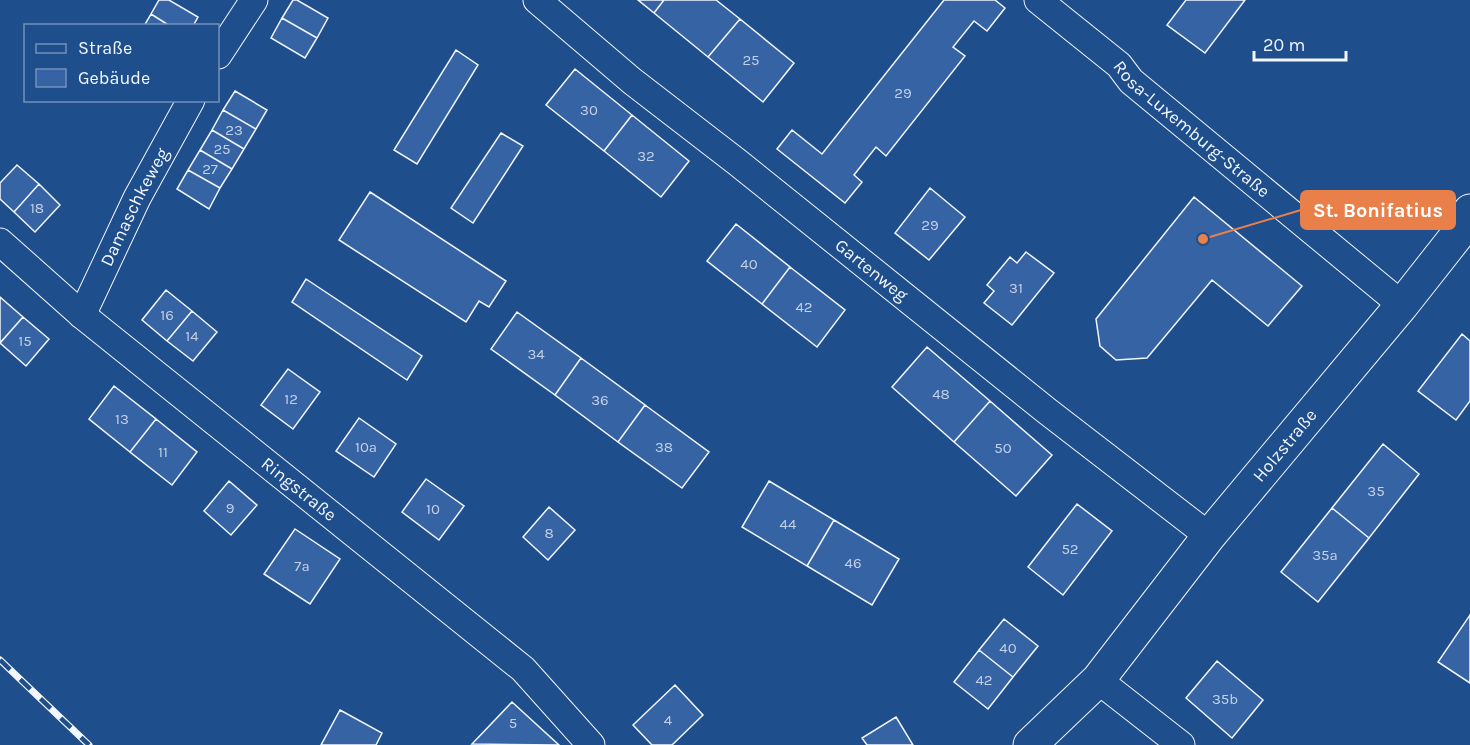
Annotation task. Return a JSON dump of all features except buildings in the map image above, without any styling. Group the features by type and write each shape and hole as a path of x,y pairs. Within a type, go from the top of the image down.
{"street":[{"path":"219,54 254,0"},
{"name":"Gartenweg","path":"537,0 632,81 737,162 1047,411 1209,536"},
{"name":"Rosa-Luxemburg-Straße","path":"1038,0 1119,65 1131,81 1402,305"},
{"name":"Damaschkeweg","path":"82,315 137,198 190,102"},
{"name":"Holzstraße","path":"1030,745 1098,680 1209,536 1402,305 1465,225 1470,211"},
{"name":"Ringstraße","path":"0,242 82,315 523,669 591,745"},
{"path":"1098,680 1180,745"}],"railway":[{"path":"0,660 89,745"}],"place":[{"name":"St. Bonifatius","path":"1203,239"}]}
